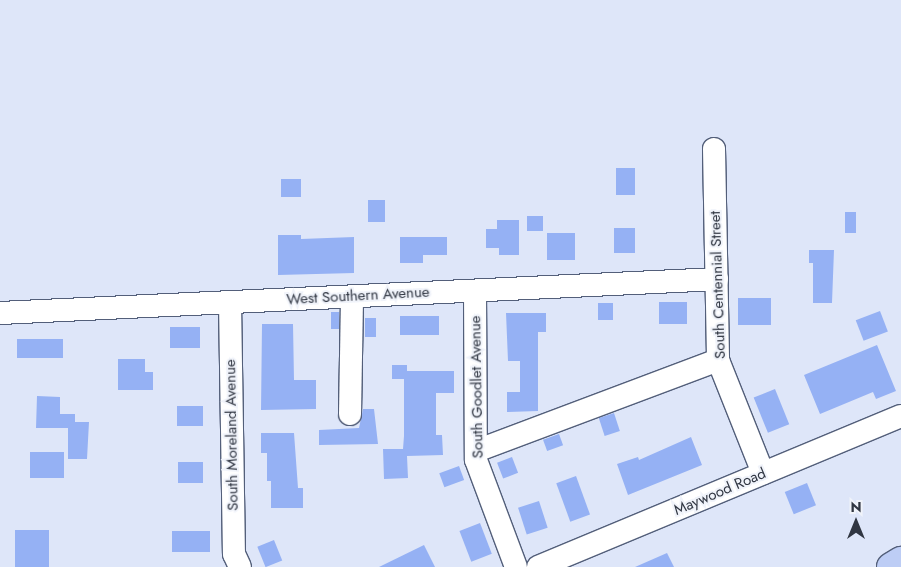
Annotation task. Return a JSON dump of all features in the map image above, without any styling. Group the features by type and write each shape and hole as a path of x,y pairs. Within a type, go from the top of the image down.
{"main road":[{"path":"892,567 901,561"}],"street":[{"name":"South Centennial Street","path":"714,149 718,360 763,473"},
{"name":"West Southern Avenue","path":"0,312 717,279"},
{"name":"South Goodlet Avenue","path":"476,291 476,460 516,567"},
{"path":"350,414 352,296"},
{"name":"South Moreland Avenue","path":"230,302 234,554 240,567"},
{"path":"476,451 718,360"},
{"name":"Maywood Road","path":"538,567 901,416"}],"building":[{"path":"616,168 635,168 635,195 616,195"},
{"path":"281,179 301,179 301,197 281,197"},
{"path":"368,200 385,200 385,222 368,222"},
{"path":"845,212 856,212 856,233 845,233"},
{"path":"527,216 543,216 543,231 527,231"},
{"path":"497,220 519,220 519,255 499,255 499,248 486,248 486,229 497,229"},
{"path":"614,228 635,228 635,253 614,253"},
{"path":"547,233 575,233 575,260 547,260"},
{"path":"278,235 301,235 301,239 354,237 354,273 278,275"},
{"path":"400,237 447,237 447,255 423,255 423,263 400,263"},
{"path":"809,250 834,250 832,303 813,303 813,263 809,263"},
{"path":"738,298 771,298 771,325 738,325"},
{"path":"659,302 687,302 687,324 659,324"},
{"path":"598,303 613,303 613,320 598,320"},
{"path":"880,311 888,332 864,341 856,320"},
{"path":"331,312 339,312 339,329 331,329"},
{"path":"506,313 546,313 546,332 538,332 538,411 507,412 507,392 520,392 520,361 508,361"},
{"path":"400,316 439,316 439,335 400,335"},
{"path":"365,318 376,318 376,337 365,337"},
{"path":"262,324 293,324 294,380 316,380 316,409 261,410"},
{"path":"170,327 200,327 200,348 170,348"},
{"path":"17,339 63,339 63,358 17,358"},
{"path":"877,345 896,391 876,399 873,392 820,414 804,375"},
{"path":"118,359 145,359 145,372 153,372 153,390 118,390"},
{"path":"392,365 407,365 407,371 454,371 454,393 436,393 436,435 442,435 443,455 407,456 408,478 384,479 383,449 403,449 404,436 404,379 392,379"},
{"path":"775,389 789,424 768,433 754,398"},
{"path":"37,396 60,397 60,414 75,414 75,422 89,422 87,459 68,459 68,428 36,428"},
{"path":"177,406 203,406 203,426 177,426"},
{"path":"363,409 374,409 378,444 319,445 319,430 359,428"},
{"path":"614,413 620,431 605,436 599,418"},
{"path":"261,433 294,433 298,488 303,488 303,508 271,508 271,481 267,481 267,453 261,453"},
{"path":"559,434 563,445 547,451 543,440"},
{"path":"691,437 702,465 628,495 617,464 638,457 639,460"},
{"path":"30,452 64,452 64,478 30,478"},
{"path":"512,457 518,473 503,479 497,463"},
{"path":"178,462 203,462 203,483 178,483"},
{"path":"459,466 464,480 444,487 439,473"},
{"path":"576,476 590,515 570,522 556,483"},
{"path":"807,483 816,505 794,514 785,492"},
{"path":"539,501 548,528 527,534 518,508"},
{"path":"480,523 492,554 471,562 459,531"},
{"path":"15,530 49,530 49,567 15,567"},
{"path":"172,531 210,531 210,552 172,552"},
{"path":"274,540 282,560 265,567 257,547"},
{"path":"424,545 435,567 379,567"},
{"path":"667,553 674,567 635,567"}]}
